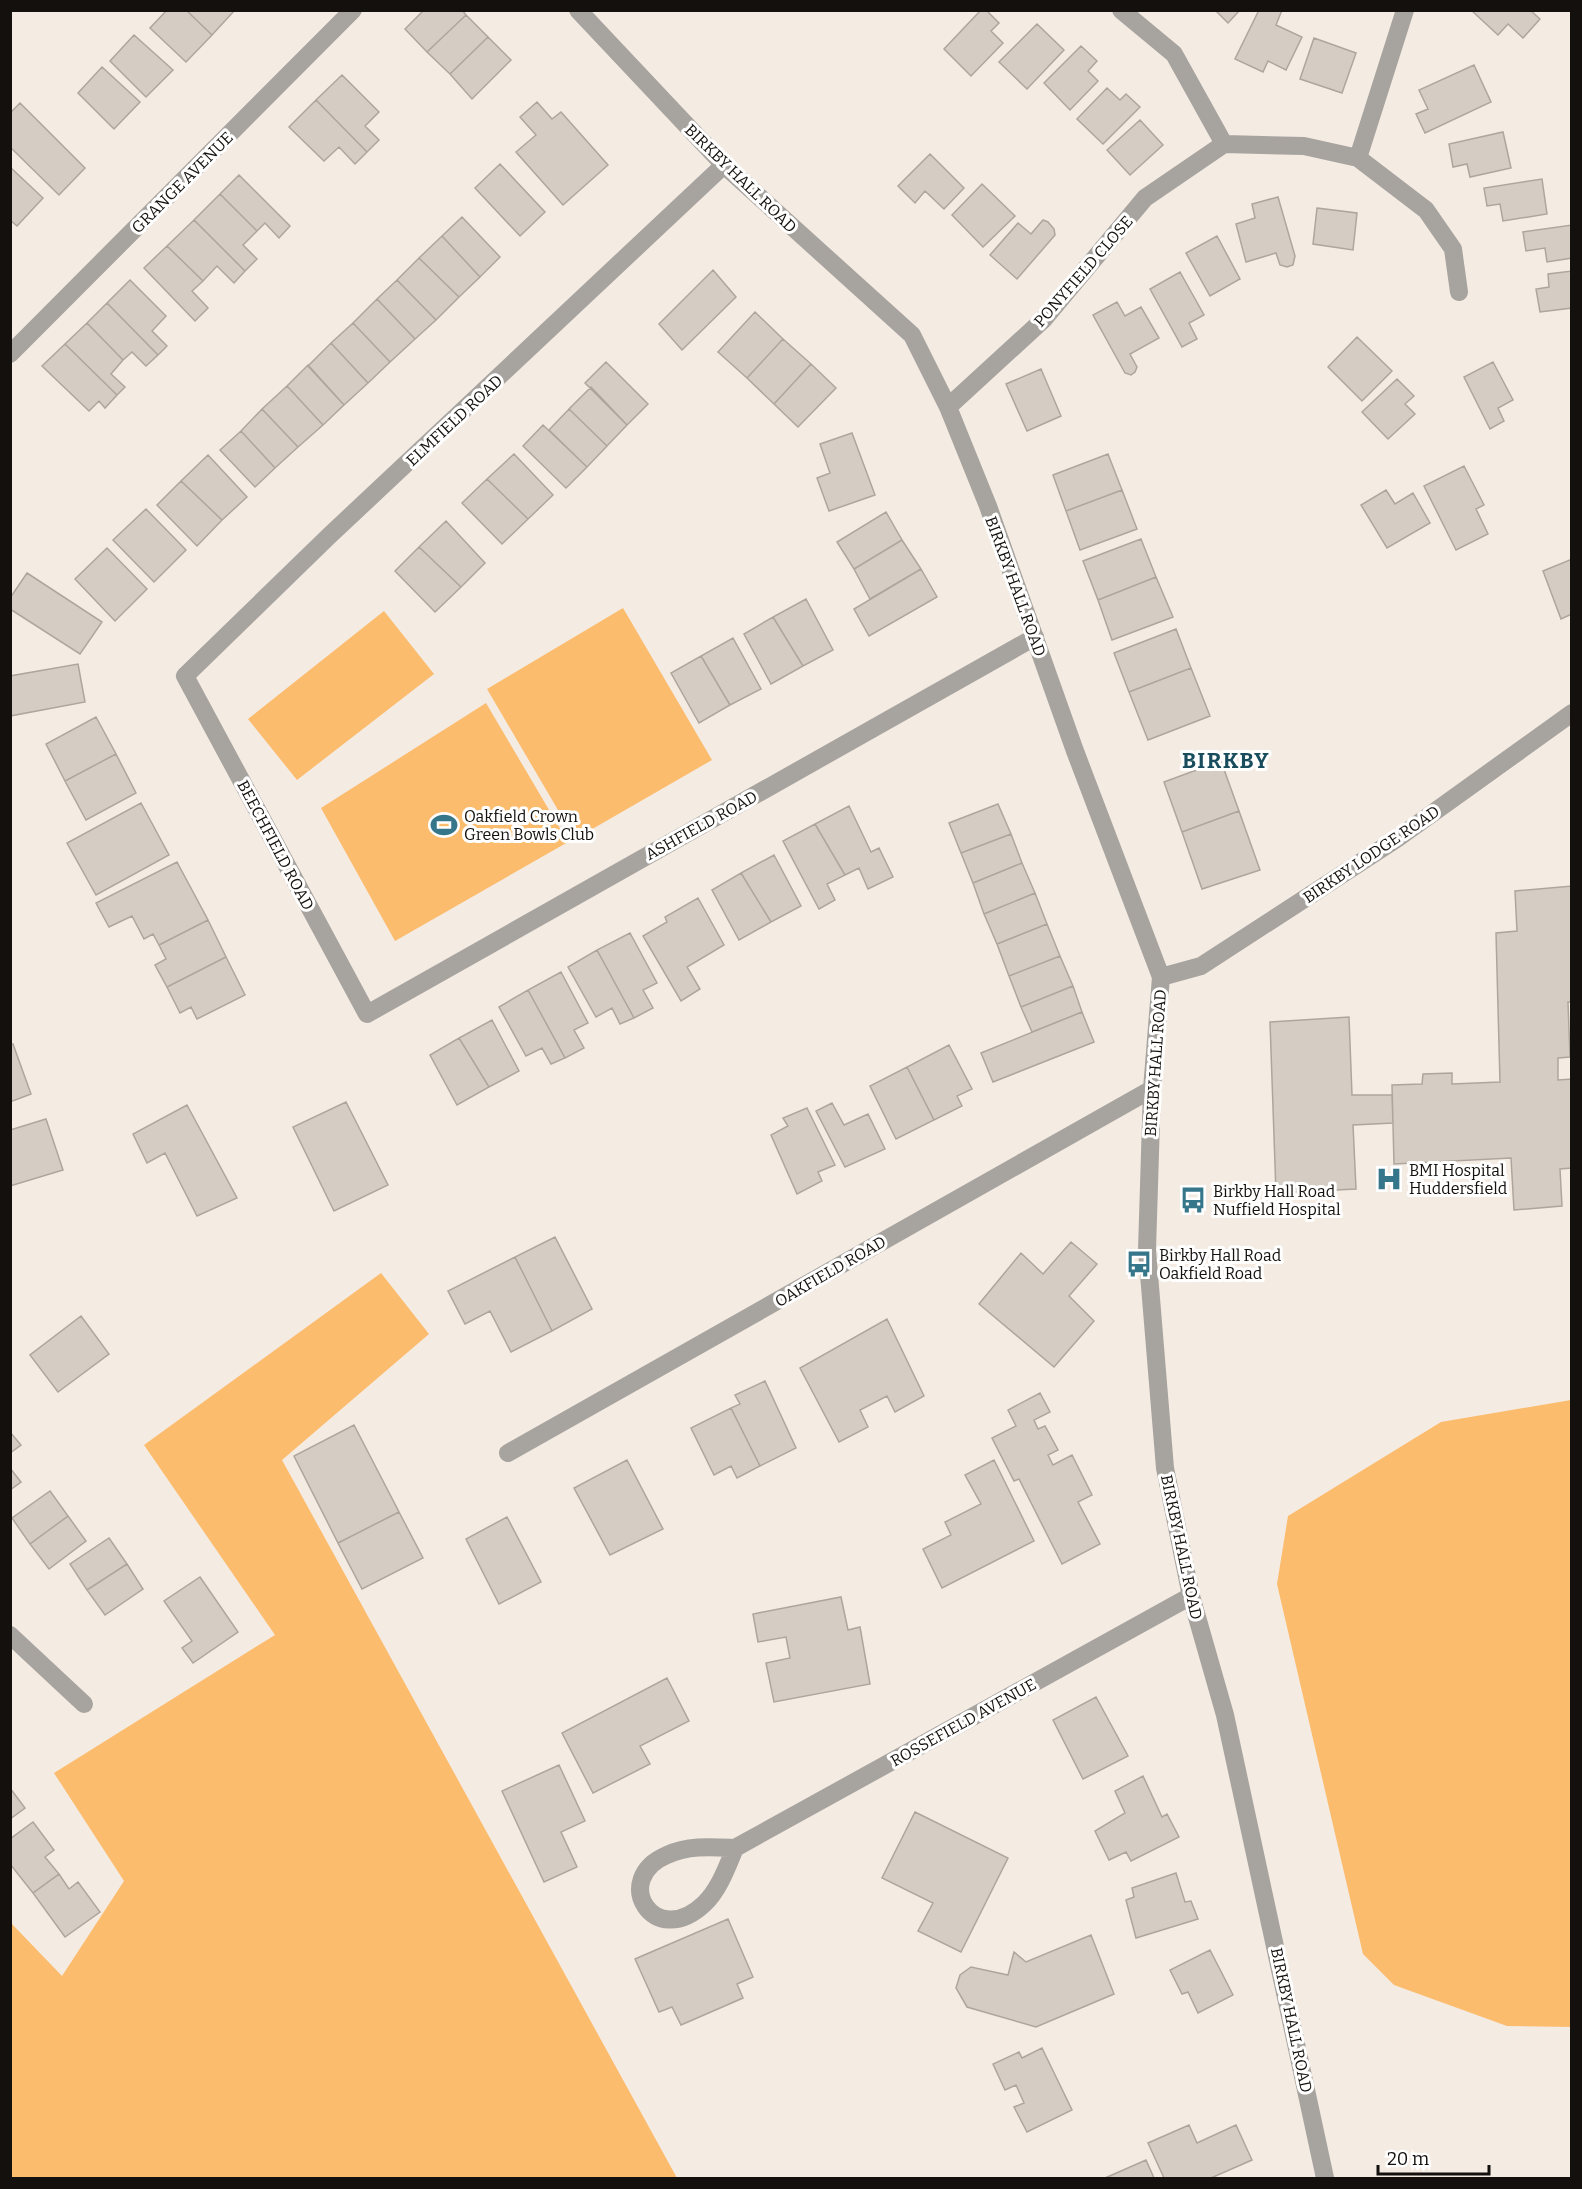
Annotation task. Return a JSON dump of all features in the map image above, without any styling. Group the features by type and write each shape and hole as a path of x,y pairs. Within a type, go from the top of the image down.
{"street":[{"name":"GRANGE AVENUE","path":"10,354 352,10"},
{"name":"BIRKBY HALL ROAD","path":"578,10 724,165 912,335 948,407 988,506 1075,751 1161,977 1152,1089 1147,1250 1165,1468 1191,1596 1225,1715 1325,2178"},
{"path":"1121,10 1174,54 1224,144 1304,146 1358,158 1426,210 1453,249 1459,292"},
{"path":"1358,158 1405,10"},
{"name":"PONYFIELD CLOSE","path":"948,407 1044,319 1145,198 1224,144"},
{"name":"ELMFIELD ROAD","path":"185,676 329,536 724,165"},
{"name":"ASHFIELD ROAD","path":"367,1014 1035,637"},
{"name":"BEECHFIELD ROAD","path":"185,676 367,1014"},
{"name":"BIRKBY LODGE ROAD","path":"1161,977 1201,966 1398,838 1572,714"},
{"name":"OAKFIELD ROAD","path":"508,1453 1152,1089"},
{"name":"ROSSEFIELD AVENUE","path":"735,1848 1191,1596"},
{"path":"10,1635 84,1704"},
{"path":"708,1846 735,1848 721,1880 705,1903 687,1916 672,1920 655,1918 643,1905 640,1892 641,1877 650,1866 666,1855 684,1849 708,1846"}],"shaded area":[{"path":"623,608 712,760 575,839 487,689"},
{"path":"384,611 434,674 297,780 248,719"},
{"name":"Oakfield Crown Green Bowls Club","path":"486,703 568,842 395,941 321,808"},
{"path":"381,1273 429,1334 282,1460 677,2178 11,2178 11,1923 62,1976 124,1881 54,1773 275,1635 144,1445"},
{"path":"1571,1400 1571,2027 1507,2026 1394,1985 1363,1954 1277,1584 1288,1516 1441,1422"}],"building":[{"path":"167,10 186,10 212,35 186,62 150,28"},
{"path":"186,10 235,10 212,35"},
{"path":"424,10 462,10 466,15 427,52 405,29"},
{"path":"981,10 986,10 999,23 991,31 1003,43 971,76 944,49"},
{"path":"1215,10 1240,10 1228,23"},
{"path":"1259,10 1282,10 1276,25 1302,37 1286,70 1268,61 1263,72 1235,59"},
{"path":"1471,10 1530,10 1540,19 1523,38 1508,24 1498,35"},
{"path":"466,15 488,37 450,74 427,52"},
{"path":"1037,24 1064,50 1027,89 999,62"},
{"path":"134,35 173,70 146,97 110,61"},
{"path":"488,37 511,60 472,99 450,74"},
{"path":"1314,38 1356,53 1342,93 1300,79"},
{"path":"1081,46 1097,61 1088,71 1098,81 1070,110 1044,83"},
{"path":"1474,65 1491,102 1425,133 1416,114 1428,109 1419,90"},
{"path":"102,67 140,102 114,129 78,93"},
{"path":"342,75 379,112 365,126 379,140 367,152 316,100"},
{"path":"1107,88 1120,100 1126,94 1140,107 1103,144 1077,119"},
{"path":"316,100 367,152 355,164 339,147 324,161 289,127"},
{"path":"537,102 552,119 561,112 608,165 563,205 516,152 536,135 520,117"},
{"path":"20,103 85,168 59,195 10,147 10,113"},
{"path":"1140,120 1163,145 1130,175 1107,150"},
{"path":"1503,132 1511,168 1470,177 1467,164 1453,167 1449,144"},
{"path":"930,154 964,188 944,209 925,191 915,203 898,186"},
{"path":"500,164 545,212 520,236 475,188"},
{"path":"10,167 43,198 17,226 10,220"},
{"path":"239,175 290,226 279,238 265,223 257,231 220,194"},
{"path":"1542,179 1547,214 1503,221 1500,204 1487,206 1484,188"},
{"path":"982,184 1015,216 983,247 952,215"},
{"path":"220,194 257,231 243,245 257,259 245,271 194,220"},
{"path":"1278,197 1295,256 1293,265 1287,267 1280,265 1276,253 1246,262 1236,224 1255,218 1252,204"},
{"path":"1317,208 1357,213 1353,250 1313,244"},
{"path":"462,217 500,257 480,277 442,236"},
{"path":"194,220 245,271 234,283 217,266 203,281 167,246"},
{"path":"1043,220 1054,229 1055,235 1017,279 990,255 1018,223 1031,234"},
{"path":"1572,225 1572,258 1547,262 1545,248 1526,251 1523,232"},
{"path":"442,236 480,277 459,297 419,258"},
{"path":"1217,236 1240,279 1210,296 1186,253"},
{"path":"167,246 203,281 192,291 208,308 195,321 144,268"},
{"path":"419,258 459,297 436,320 397,280"},
{"path":"713,270 736,297 682,350 659,324"},
{"path":"1572,271 1572,308 1540,312 1536,289 1549,287 1548,274"},
{"path":"1180,272 1204,315 1189,323 1197,339 1182,347 1150,289"},
{"path":"130,280 166,316 152,331 167,346 158,355 107,303"},
{"path":"397,280 436,320 415,339 377,299"},
{"path":"377,299 415,339 390,362 353,323"},
{"path":"1117,302 1125,316 1141,307 1159,338 1130,354 1137,367 1131,375 1125,373 1093,315"},
{"path":"107,303 158,355 146,366 132,352 123,360 87,323"},
{"path":"755,312 783,339 747,378 718,352"},
{"path":"87,323 123,360 111,374 125,387 117,395 65,344"},
{"path":"353,323 390,362 368,383 331,343"},
{"path":"1357,337 1392,371 1362,401 1328,367"},
{"path":"783,339 811,364 774,404 747,378"},
{"path":"331,343 368,383 344,405 308,366"},
{"path":"65,344 117,395 105,408 99,401 89,411 42,366"},
{"path":"606,362 648,404 627,425 585,383"},
{"path":"1493,362 1513,400 1498,408 1504,421 1490,429 1464,377"},
{"path":"811,364 836,388 798,427 774,404"},
{"path":"308,365 344,405 323,425 287,386"},
{"path":"1041,369 1061,416 1027,431 1006,384"},
{"path":"1397,379 1414,396 1405,404 1415,414 1388,439 1362,412"},
{"path":"287,386 323,425 298,447 262,409"},
{"path":"591,387 627,425 607,446 569,409"},
{"path":"262,409 298,447 275,468 241,431"},
{"path":"569,409 607,446 587,467 549,430"},
{"path":"543,425 587,467 566,488 523,446"},
{"path":"241,431 275,468 255,487 220,450"},
{"path":"852,433 875,495 829,511 817,478 830,473 820,444"},
{"path":"514,454 553,495 528,519 487,479"},
{"path":"1108,454 1122,490 1066,511 1053,475"},
{"path":"208,455 247,497 222,520 181,481"},
{"path":"1464,466 1484,505 1476,509 1488,534 1456,550 1424,486"},
{"path":"487,479 528,519 502,544 462,503"},
{"path":"181,481 222,520 197,546 157,505"},
{"path":"1122,490 1137,529 1080,550 1066,511"},
{"path":"1386,490 1395,504 1413,493 1430,523 1387,548 1361,505"},
{"path":"146,509 186,550 154,582 113,540"},
{"path":"886,512 902,540 854,569 837,542"},
{"path":"446,521 485,563 461,587 419,547"},
{"path":"1141,539 1156,577 1098,600 1083,561"},
{"path":"902,540 921,569 870,599 854,569"},
{"path":"419,547 461,587 435,612 395,571"},
{"path":"107,548 147,589 115,621 75,579"},
{"path":"1572,559 1572,614 1561,619 1543,571"},
{"path":"921,569 937,597 869,636 854,609"},
{"path":"27,573 102,622 80,654 10,609 10,598"},
{"path":"1156,577 1173,617 1112,640 1098,600"},
{"path":"806,599 833,650 803,666 773,617"},
{"path":"773,617 803,666 771,684 744,634"},
{"path":"1176,629 1191,668 1129,692 1114,653"},
{"path":"733,638 761,689 730,705 701,656"},
{"path":"701,656 730,705 699,723 671,673"},
{"path":"78,664 85,702 10,716 10,676"},
{"path":"1191,668 1210,716 1148,740 1129,692"},
{"path":"96,717 116,754 65,781 46,744"},
{"path":"116,754 136,793 86,820 65,781"},
{"path":"1221,761 1239,811 1182,832 1164,782"},
{"path":"141,803 169,855 96,895 67,843"},
{"path":"998,804 1011,834 961,853 949,823"},
{"path":"849,806 871,852 879,848 893,877 868,889 859,868 845,875 815,824"},
{"path":"1239,811 1260,870 1202,889 1182,832"},
{"path":"815,824 845,875 827,884 835,900 819,909 783,841"},
{"path":"1011,834 1022,863 973,883 961,853"},
{"path":"774,855 801,906 771,922 741,873"},
{"path":"177,862 208,920 159,945 153,934 144,939 132,916 109,927 96,903"},
{"path":"1022,863 1035,893 984,914 973,883"},
{"path":"741,873 771,922 739,940 712,890"},
{"path":"1572,886 1572,1002 1568,1002 1570,1057 1558,1058 1558,1080 1572,1079 1572,1168 1560,1169 1562,1206 1514,1210 1511,1158 1394,1164 1392,1085 1422,1084 1423,1074 1452,1073 1452,1084 1500,1082 1496,933 1517,931 1515,891"},
{"path":"1035,893 1047,924 997,944 984,914"},
{"path":"698,898 724,945 687,967 700,989 681,1001 643,936 667,922 665,917"},
{"path":"208,920 226,957 167,987 155,965 166,959 159,945"},
{"path":"1047,924 1060,956 1009,976 997,944"},
{"path":"630,933 657,983 643,990 653,1008 634,1018 597,950"},
{"path":"597,950 634,1018 620,1024 612,1008 596,1017 568,967"},
{"path":"1060,956 1073,986 1021,1007 1009,976"},
{"path":"226,957 245,995 197,1019 191,1007 180,1013 167,987"},
{"path":"561,972 588,1023 574,1030 584,1048 565,1058 528,990"},
{"path":"1073,986 1082,1012 1032,1032 1021,1007"},
{"path":"528,990 565,1058 551,1064 542,1048 526,1056 499,1007"},
{"path":"1082,1012 1094,1042 993,1082 981,1053"},
{"path":"1349,1017 1352,1095 1392,1095 1393,1123 1353,1125 1356,1189 1276,1193 1270,1022"},
{"path":"492,1020 519,1071 489,1087 459,1038"},
{"path":"459,1038 489,1087 457,1105 430,1055"},
{"path":"10,1044 13,1044 31,1094 10,1102"},
{"path":"949,1045 972,1089 957,1096 962,1106 934,1120 907,1067"},
{"path":"907,1067 934,1120 896,1139 870,1086"},
{"path":"346,1102 388,1185 334,1211 293,1127"},
{"path":"832,1103 844,1125 868,1114 885,1149 845,1167 816,1111"},
{"path":"187,1105 237,1198 197,1216 165,1153 147,1163 133,1134"},
{"path":"807,1108 835,1165 818,1172 822,1181 797,1194 771,1135 788,1126 783,1118"},
{"path":"46,1119 63,1170 10,1186 10,1130"},
{"path":"555,1237 592,1309 552,1331 515,1257"},
{"path":"1071,1242 1097,1264 1069,1296 1094,1321 1054,1367 979,1304 1021,1253 1043,1274"},
{"path":"515,1257 552,1331 511,1352 490,1311 465,1324 448,1291"},
{"path":"81,1316 109,1354 58,1392 30,1355"},
{"path":"887,1319 924,1396 895,1412 887,1396 860,1410 868,1427 839,1442 800,1368"},
{"path":"765,1381 796,1448 760,1466 731,1408 740,1404 735,1395"},
{"path":"1040,1393 1050,1412 1034,1420 1038,1429 1045,1426 1058,1450 1048,1455 1053,1465 1072,1455 1092,1495 1078,1502 1100,1544 1062,1564 1019,1479 1014,1481 992,1438 1016,1426 1008,1410"},
{"path":"731,1408 760,1466 737,1478 731,1466 714,1475 691,1428"},
{"path":"354,1425 399,1512 338,1543 294,1456"},
{"path":"10,1432 21,1445 10,1453"},
{"path":"627,1460 663,1529 610,1555 574,1488"},
{"path":"994,1460 1034,1541 942,1588 923,1549 951,1535 945,1522 981,1504 965,1475"},
{"path":"10,1468 21,1482 10,1490"},
{"path":"50,1491 68,1516 30,1544 12,1518"},
{"path":"399,1512 423,1558 362,1589 338,1543"},
{"path":"68,1516 86,1541 49,1569 30,1544"},
{"path":"507,1517 541,1582 499,1604 466,1539"},
{"path":"109,1538 127,1564 87,1590 70,1564"},
{"path":"127,1564 143,1589 105,1615 87,1590"},
{"path":"200,1577 238,1632 193,1663 182,1648 192,1641 164,1601"},
{"path":"841,1597 848,1630 860,1627 870,1684 774,1702 766,1663 790,1658 786,1637 758,1642 753,1614"},
{"path":"667,1678 689,1721 640,1746 650,1764 593,1793 562,1733"},
{"path":"1096,1697 1128,1756 1083,1779 1053,1720"},
{"path":"559,1765 585,1821 561,1832 577,1867 544,1882 502,1791"},
{"path":"1143,1776 1162,1817 1167,1814 1179,1837 1131,1861 1126,1852 1109,1860 1095,1831 1125,1813 1115,1791"},
{"path":"10,1788 25,1808 10,1819"},
{"path":"915,1812 1008,1858 961,1952 918,1931 933,1903 882,1878"},
{"path":"33,1822 54,1850 45,1857 59,1874 33,1893 10,1864 10,1839"},
{"path":"1176,1873 1185,1902 1191,1901 1198,1919 1136,1938 1126,1900 1134,1897 1132,1888"},
{"path":"59,1874 69,1889 78,1882 100,1912 65,1937 33,1893"},
{"path":"728,1919 753,1977 737,1984 743,1998 681,2025 672,2007 659,2012 635,1959"},
{"path":"1091,1935 1114,1994 1036,2027 967,2007 956,1988 960,1975 971,1967 1008,1975 1014,1952 1026,1962"},
{"path":"1210,1950 1233,1995 1198,2013 1188,1992 1182,1994 1170,1970"},
{"path":"1042,2048 1072,2110 1027,2132 1014,2107 1024,2103 1016,2085 1005,2090 993,2064 1019,2052 1022,2058"},
{"path":"1189,2125 1197,2143 1236,2125 1252,2160 1211,2178 1164,2178 1148,2143"},
{"path":"1146,2160 1154,2178 1105,2178"}],"place":[{"name":"Oakfield Crown Green Bowls Club","path":"444,825"},
{"name":"BMI Hospital Huddersfield","path":"1389,1179"},
{"name":"Birkby Hall Road Nuffield Hospital","path":"1193,1200"},
{"name":"Birkby Hall Road Oakfield Road","path":"1139,1264"}],"district":[{"name":"BIRKBY","path":"1226,760"}]}
